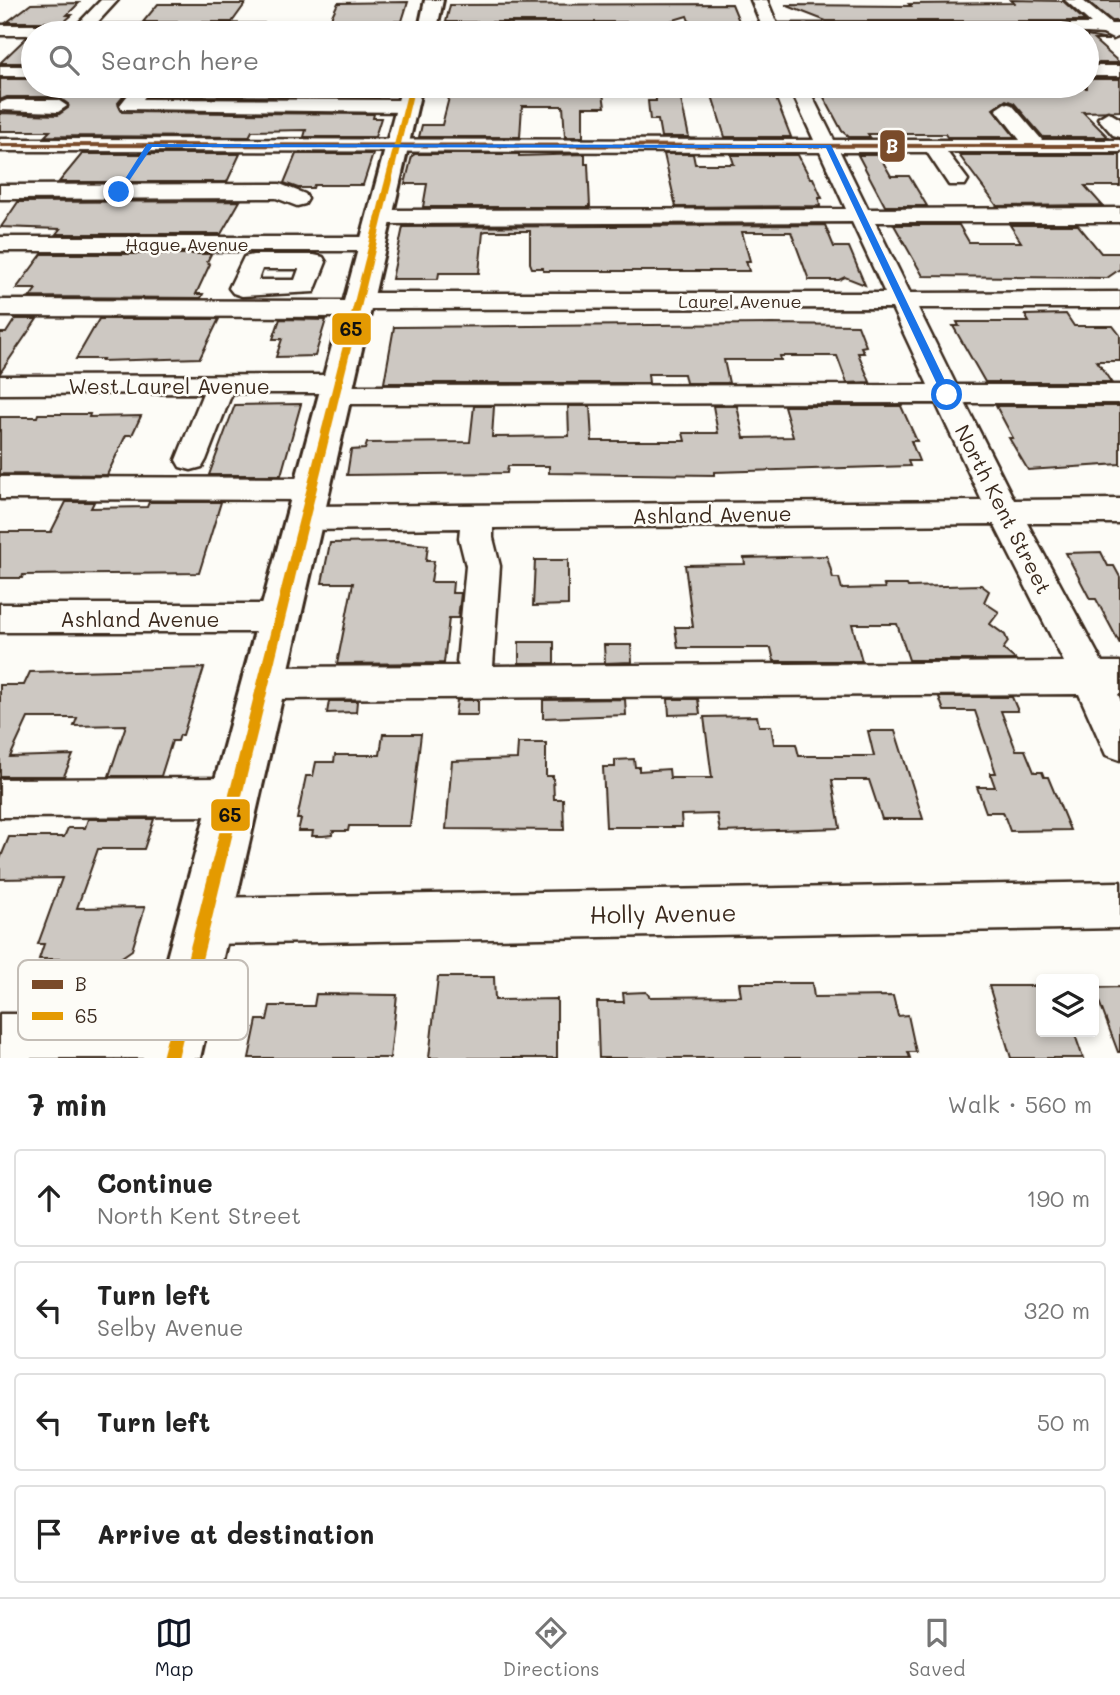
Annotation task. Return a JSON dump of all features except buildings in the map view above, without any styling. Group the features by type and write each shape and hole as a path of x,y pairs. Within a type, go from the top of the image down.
{"main road":[{"path":"429,21 434,0"},
{"path":"196,960 410,98"}],"street":[{"path":"90,21 110,0"},
{"path":"759,0 767,21"},
{"path":"1073,0 1113,29 1120,40"},
{"path":"0,30 21,31"},
{"path":"0,71 21,71"},
{"path":"1099,71 1120,71"},
{"path":"3,108 21,91"},
{"path":"135,98 129,105 348,98"},
{"name":"North Kent Street","path":"804,98 904,300 1003,511 1105,678 1120,742"},
{"path":"3,108 58,106"},
{"path":"1005,109 1036,146"},
{"path":"0,145 65,145 140,160 260,168 280,191 297,199"},
{"path":"42,172 65,145"},
{"path":"0,192 119,192 398,145 1120,146"},
{"path":"933,146 957,180"},
{"path":"119,192 140,160"},
{"name":"Hague Avenue","path":"0,244 257,253 377,231 861,216 1120,215"},
{"name":"Laurel Avenue","path":"0,308 1120,300"},
{"path":"191,460 221,384"},
{"name":"West Laurel Avenue","path":"0,385 221,384 337,389"},
{"path":"337,389 947,395 1120,394"},
{"name":"Ashland Avenue","path":"0,488 309,504 477,517 1120,511"},
{"path":"477,517 476,538 483,566 477,663"},
{"name":"Ashland Avenue","path":"0,618 280,618"},
{"path":"264,683 1105,678"},
{"path":"0,798 236,797"},
{"name":"Holly Avenue","path":"206,921 1120,905"},
{"path":"0,1039 172,1049"}],"transit line":[{"name":"65","path":"194,960 409,98"},
{"name":"B","path":"0,145 1120,146"},
{"name":"65","path":"170,1058 174,1040"}],"route":[{"path":"119,192 150,145 828,146 904,300 947,395"}]}
